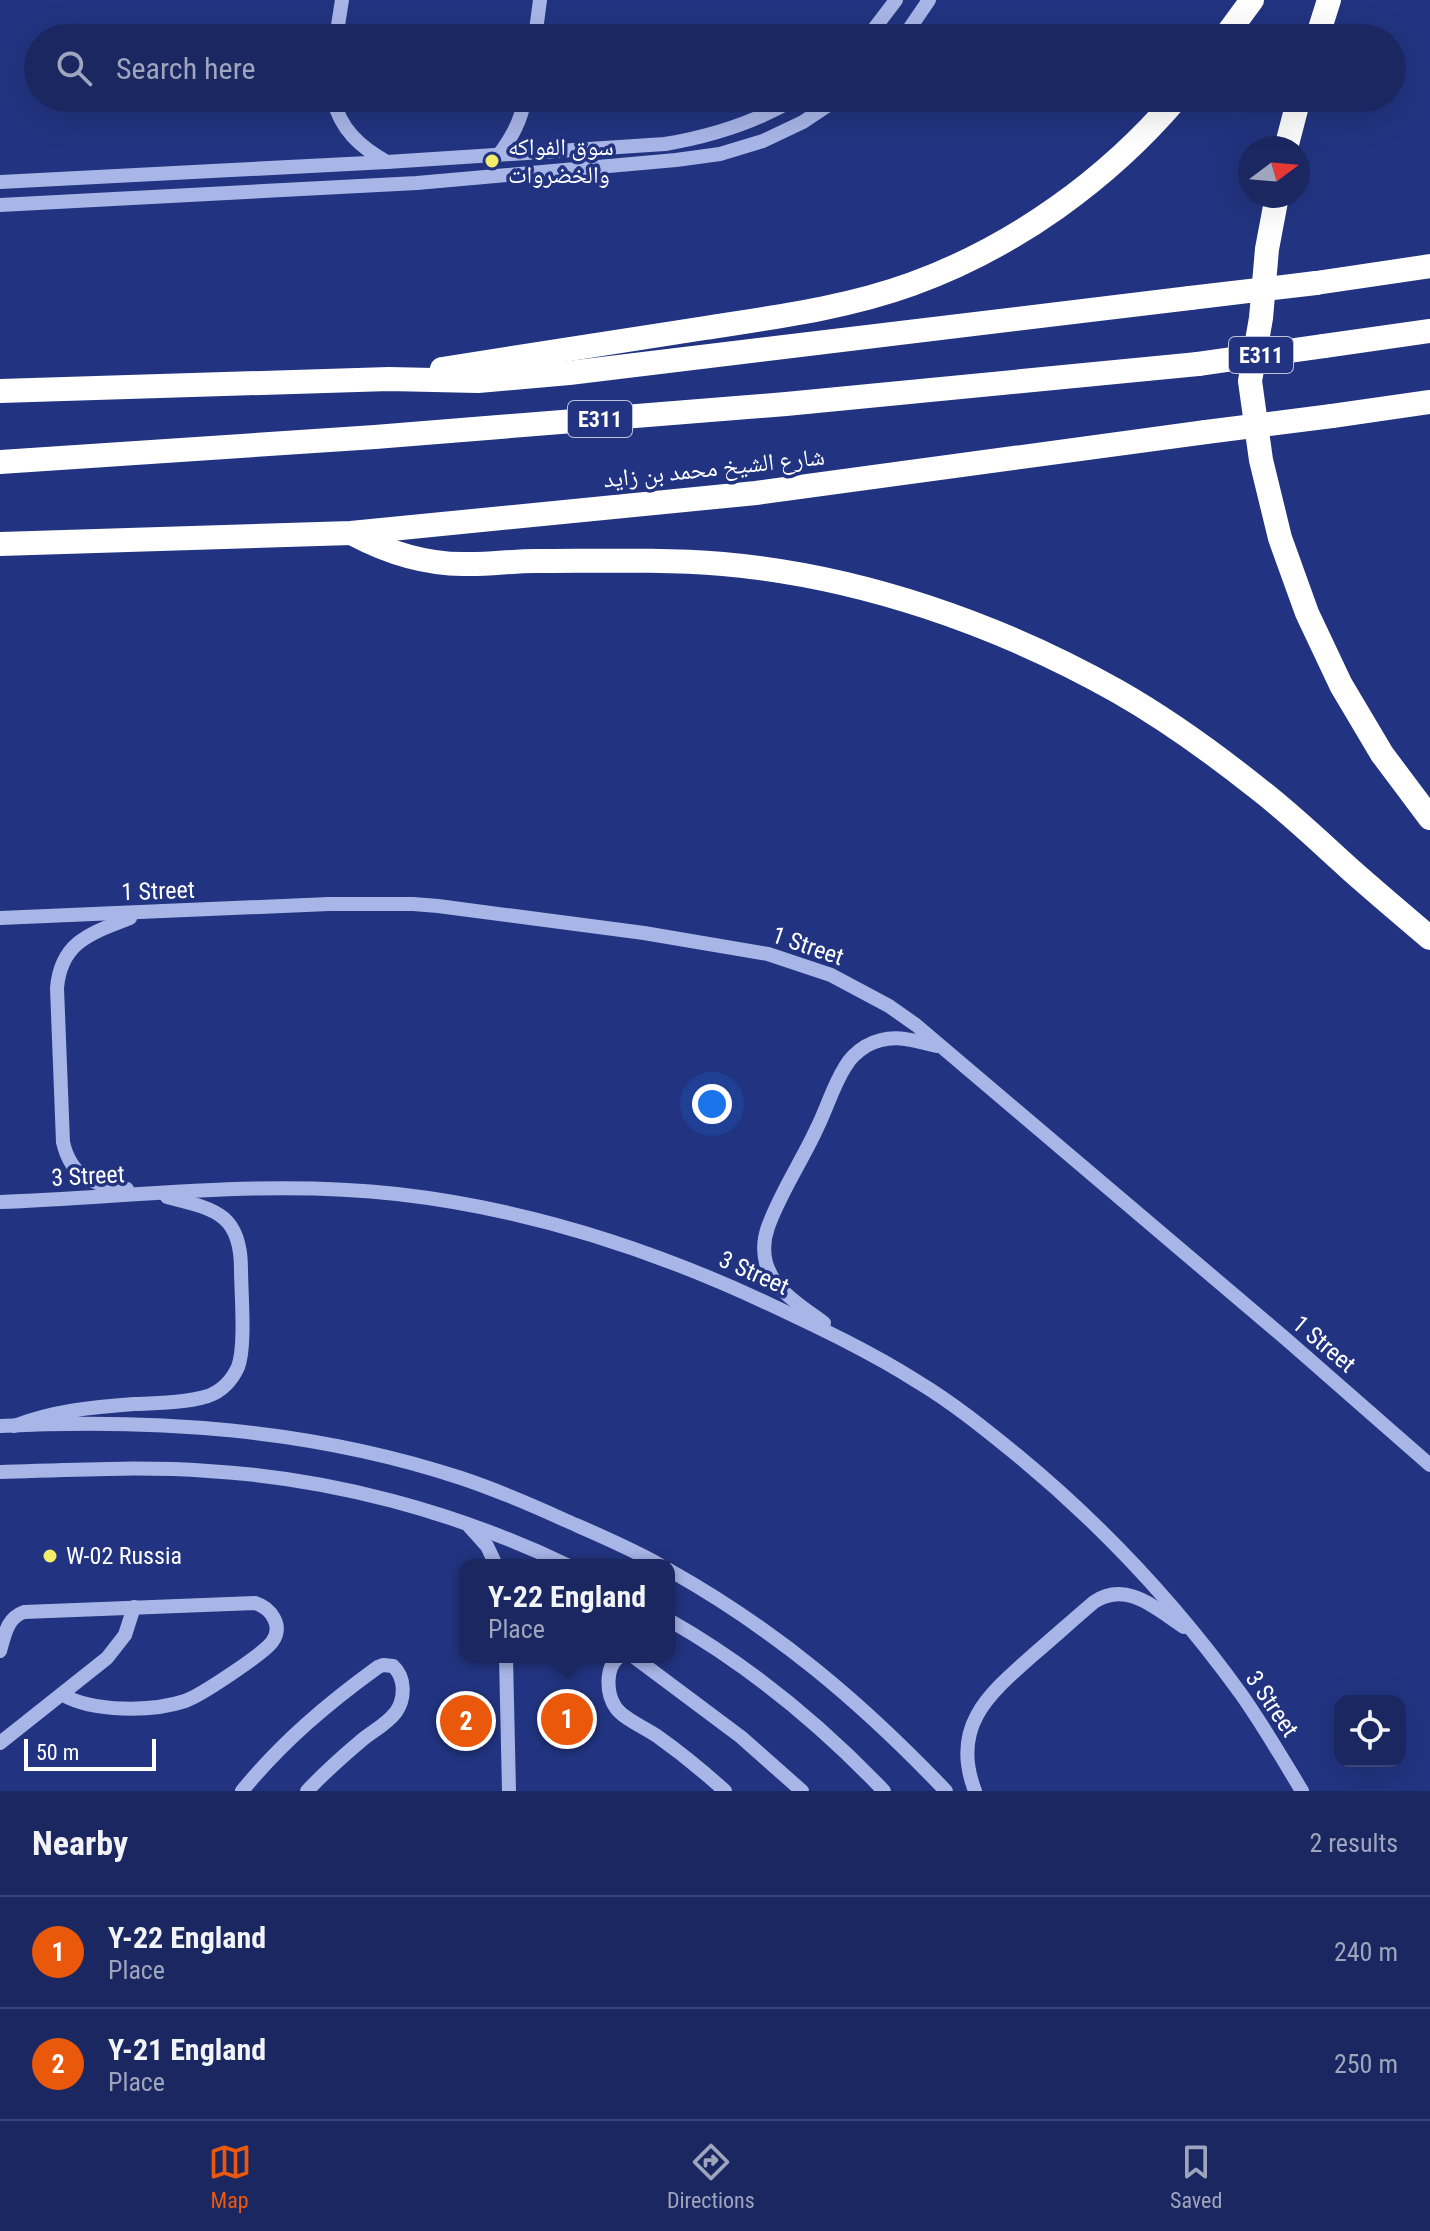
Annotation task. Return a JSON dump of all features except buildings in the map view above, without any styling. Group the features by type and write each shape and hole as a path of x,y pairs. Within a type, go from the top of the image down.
{"highway":[{"path":"1234,24 1252,0"},
{"path":"1321,24 1329,0"},
{"path":"389,379 775,318 843,304 912,284 971,259 1037,222 1097,176 1164,112"},
{"path":"1289,136 1295,112"},
{"path":"1275,208 1250,381 1261,460 1280,538 1307,613 1341,685 1374,740 1430,818"},
{"path":"0,391 389,379 478,381 569,373 1316,283 1430,266"},
{"name":"E311","path":"0,462 375,437 770,405 1198,364 1430,331"},
{"name":"شارع الشيخ محمد بن زايد","path":"0,544 351,533 756,493 1430,402"},
{"path":"351,533 393,552 460,564 658,561 749,566 838,582 930,609 978,627 1118,691 1168,723 1263,792 1430,938"}],"street":[{"path":"338,24 342,0"},
{"path":"537,24 540,0"},
{"path":"878,24 896,0"},
{"path":"913,24 929,0"},
{"path":"337,112 347,132 365,150 387,162"},
{"path":"498,156 512,137 523,112"},
{"path":"0,182 652,146 703,137 772,112"},
{"path":"0,205 417,183 676,160 720,154 763,141 818,112"},
{"name":"1 Street","path":"0,918 329,904 413,904 736,947 800,963 861,989 889,1006 941,1047 1430,1465"},
{"path":"7,1426 76,1409 208,1396 224,1386 235,1372 241,1354 241,1254 237,1236 227,1220 204,1206 90,1181 74,1168 65,1151 57,988 61,968 70,950 85,937 142,914"},
{"path":"845,1340 778,1285 771,1275 764,1252 767,1228 844,1069 853,1057 878,1040 893,1037 941,1047"},
{"name":"3 Street","path":"0,1202 222,1190 311,1188 353,1191 440,1201 546,1221 595,1234 726,1284 845,1340 923,1384 1034,1469 1111,1539 1196,1634 1240,1693 1302,1791"},
{"path":"7,1426 130,1424 219,1429 296,1438 371,1453 505,1493 648,1559"},
{"path":"0,1472 168,1469 260,1476 355,1492 401,1504 469,1525 554,1559"},
{"path":"469,1525 487,1546 493,1559"},
{"path":"675,1574 744,1615 816,1668 865,1711 946,1791"},
{"path":"975,1791 967,1759 968,1739 983,1703 1001,1683 1094,1602 1111,1594 1128,1594 1196,1634"},
{"path":"0,1651 10,1622 24,1612 255,1603 267,1608 277,1625 275,1637 268,1646 208,1689 185,1701 157,1706 107,1708 84,1704 63,1695"},
{"path":"0,1743 63,1695 117,1647 131,1621 134,1607"},
{"path":"675,1624 794,1707 884,1791"},
{"path":"506,1663 509,1791"},
{"path":"613,1663 609,1675 610,1695 616,1707 683,1755 725,1791"},
{"path":"642,1663 711,1713 802,1791"},
{"path":"242,1791 287,1740 315,1715 378,1667 393,1666 400,1674 403,1687 397,1710 307,1791"}],"place":[{"name":"سوق الفواكه والخضروات","path":"492,161"},
{"name":"W-02 Russia","path":"50,1556"},
{"name":"Y-22 England","path":"567,1719"},
{"name":"Y-21 England","path":"466,1721"}]}
